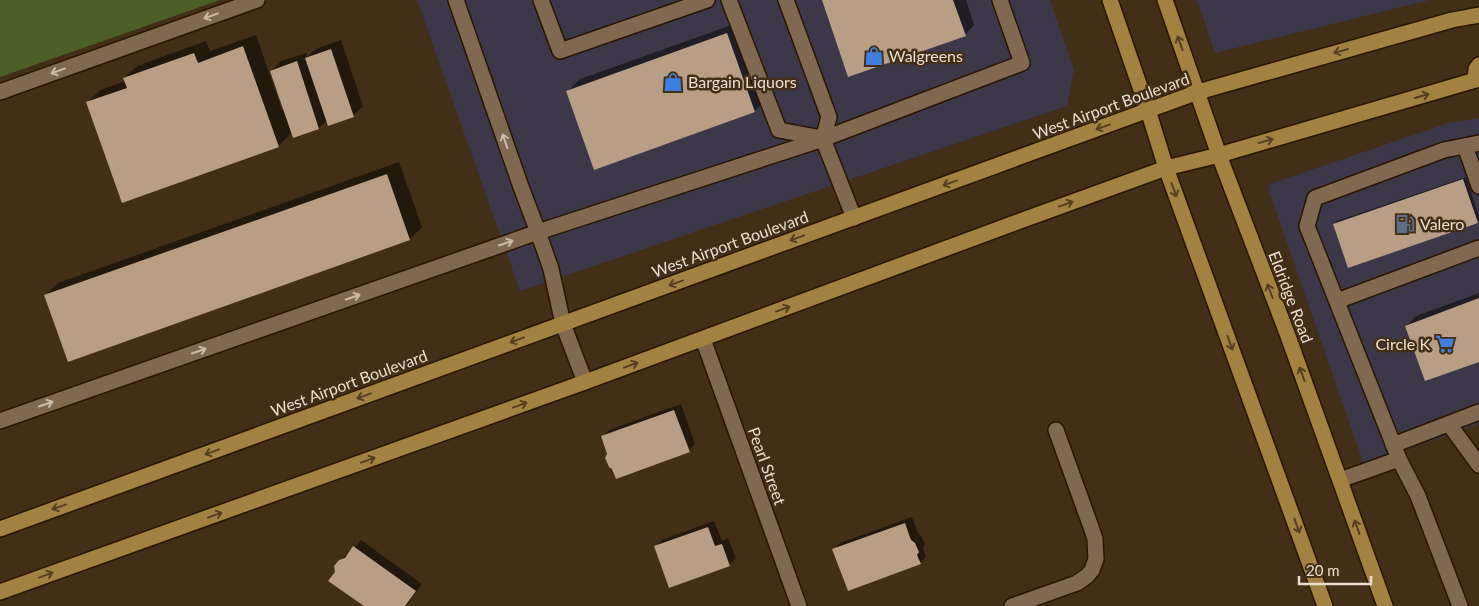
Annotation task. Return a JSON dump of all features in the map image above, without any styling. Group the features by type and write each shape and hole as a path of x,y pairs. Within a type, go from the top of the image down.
{"main road":[{"path":"1110,0 1166,168 1325,606"},
{"name":"Eldridge Road","path":"1165,0 1219,155 1291,345 1385,606"},
{"name":"West Airport Boulevard","path":"0,529 1198,92 1452,20 1479,15"},
{"path":"0,592 585,382 1020,220 1166,168 1219,155 1477,79 1476,69 1479,65"}],"street":[{"path":"0,92 257,0"},
{"path":"456,0 551,269 563,324 585,382"},
{"path":"541,0 560,51 706,0"},
{"path":"729,0 779,130 823,139"},
{"path":"786,0 829,117 823,139 854,218"},
{"path":"0,421 538,232 823,139 1022,63 1000,0"},
{"path":"1460,606 1418,496 1399,460 1308,226 1315,198 1444,150 1472,145 1479,186"},
{"path":"1337,301 1479,248"},
{"name":"Pearl Street","path":"703,338 799,606"},
{"path":"1394,445 1479,412"},
{"path":"1449,424 1477,460"},
{"path":"1012,606 1077,583 1092,570 1096,558 1095,539 1056,430"},
{"path":"1340,480 1399,460"}],"shaded area":[{"path":"417,0 1050,0 1074,70 1067,106 520,291"},
{"path":"1197,0 1430,0 1215,53"},
{"path":"1479,118 1479,424 1364,465 1267,185 1448,123"}],"green space":[{"path":"0,0 220,0 0,77"}],"building":[{"name":"Walgreens","path":"822,0 953,0 966,36 848,77"},
{"path":"727,33 755,112 594,170 566,91"},
{"path":"243,46 279,147 122,203 86,102 127,88 123,78 194,53 198,63"},
{"path":"331,49 354,117 328,126 305,58"},
{"path":"297,61 319,129 293,138 270,71"},
{"path":"387,174 410,240 68,362 44,295"},
{"name":"Valero","path":"1463,179 1478,223 1348,268 1333,224"},
{"name":"Circle K","path":"1479,298 1479,362 1425,381 1405,326"},
{"path":"674,410 690,452 616,479 605,458 607,454 601,436"},
{"path":"905,523 911,540 915,543 919,552 917,555 921,564 848,591 832,549"},
{"path":"708,527 715,546 722,544 730,566 669,588 654,546"},
{"path":"353,546 416,591 405,606 364,606 328,581 335,572 334,566 339,560 345,558"}],"place":[{"name":"Walgreens","path":"874,56"},
{"name":"Bargain Liquors","path":"673,82"},
{"name":"Valero","path":"1405,224"},
{"name":"Circle K","path":"1445,344"}]}
